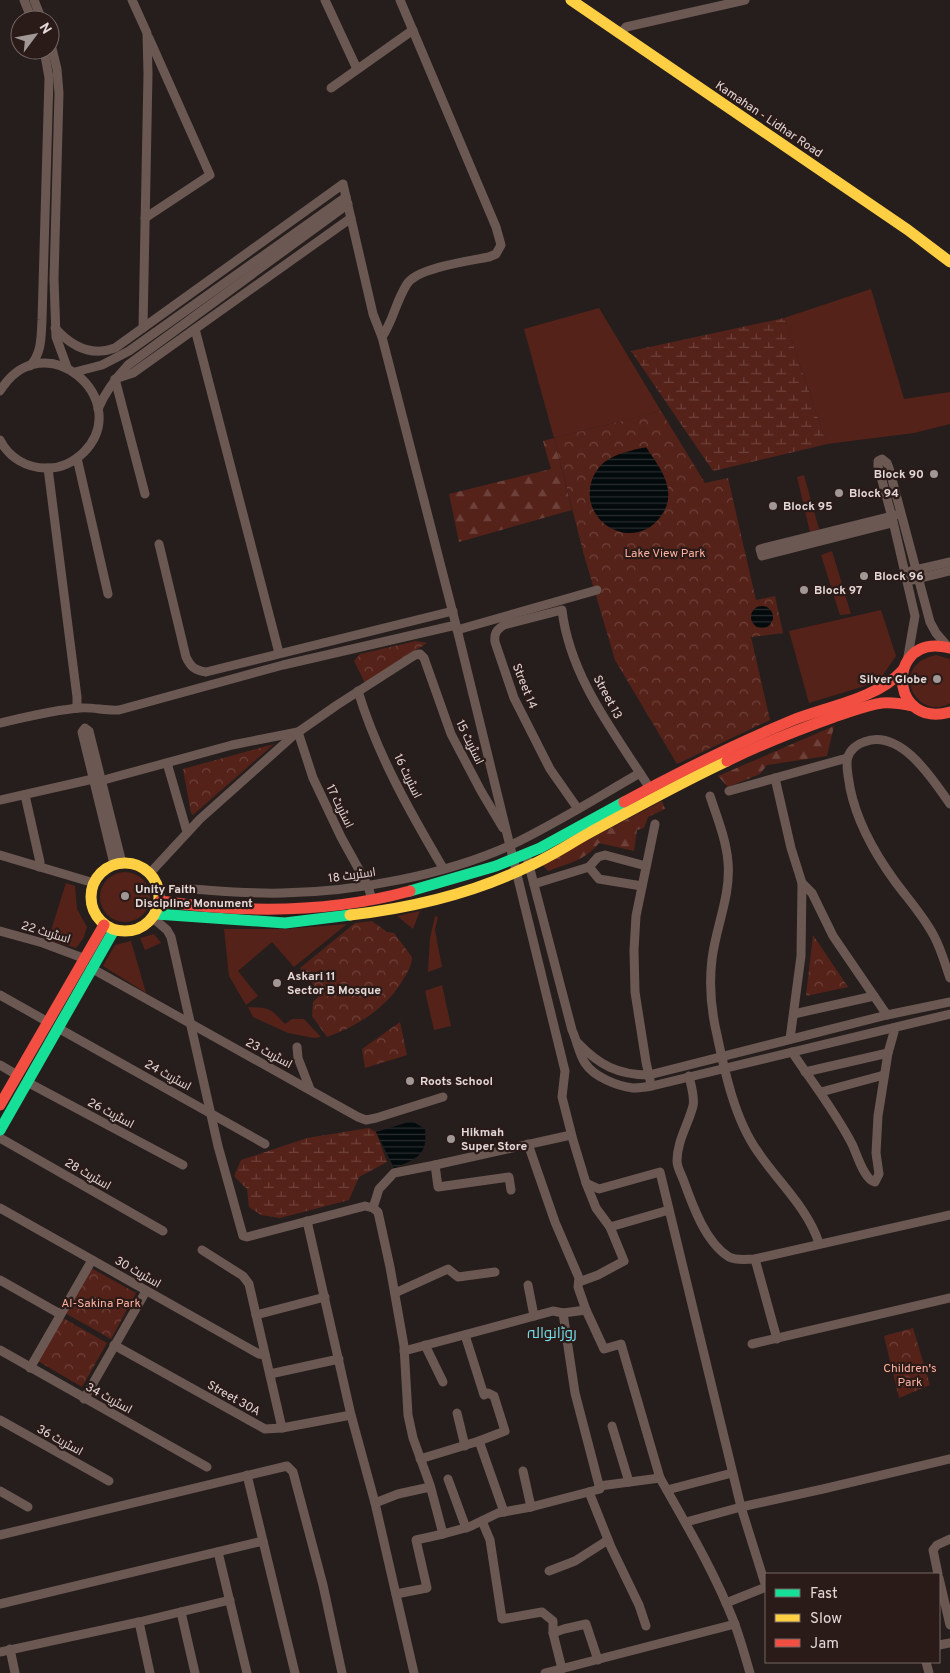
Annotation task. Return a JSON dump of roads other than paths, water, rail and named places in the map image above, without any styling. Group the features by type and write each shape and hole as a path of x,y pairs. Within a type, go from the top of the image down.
{"street":[{"path":"132,0 210,175 145,218"},
{"path":"325,0 357,70"},
{"path":"382,337 388,328 401,296 410,280 417,274 489,257 496,254 501,245 496,227 400,0"},
{"name":"Kamahan - Lidhar Road","path":"570,0 900,225 950,262"},
{"path":"620,34 626,27 745,0"},
{"path":"331,88 413,30"},
{"path":"143,328 148,74 147,33"},
{"path":"30,366 35,360 41,345 49,78 46,60"},
{"path":"1,443 11,455 35,467 48,468 68,464 85,451 94,437 98,420 98,410 94,395 86,382 71,370 58,348 55,328 54,279 59,93 55,60"},
{"path":"55,328 74,345 92,351 105,351 115,348 343,184 373,314 382,337 453,611 565,1071 562,1096 571,1135 596,1208 610,1226 624,1261 598,1275 579,1282"},
{"path":"0,391 6,382 17,372 30,366 48,364 71,370 102,365 129,351 347,201"},
{"path":"98,410 105,392 128,365 347,201"},
{"path":"115,379 133,373 351,218"},
{"path":"195,329 279,653"},
{"path":"115,379 145,494"},
{"path":"77,458 108,594"},
{"path":"913,706 906,698 901,680 915,616 878,466 878,461 882,459 889,468 930,622 934,630 950,648"},
{"path":"48,468 77,708"},
{"path":"822,538 760,549 762,556 892,520 894,515 900,516 903,520"},
{"path":"159,544 186,657 192,668 198,671 206,672 453,611"},
{"path":"916,574 950,562"},
{"path":"906,576 950,571"},
{"path":"0,723 77,708 105,711 119,710 283,665 457,627 597,590"},
{"name":"Street 13","path":"562,610 570,645 587,686 605,719 649,787"},
{"name":"Street 14","path":"562,610 504,625 498,628 494,635 514,698 550,769 578,809"},
{"path":"160,901 200,907 295,909 372,900 453,880 513,859 547,844 649,787 743,741 794,720 881,689 894,680 912,655 926,647 942,646 950,648"},
{"name":"اسٹریٹ 15","path":"358,691 415,655 420,654 424,658 450,734 481,791 508,835"},
{"path":"150,873 186,832 298,732 358,691"},
{"name":"اسٹریٹ 16","path":"358,691 365,714 395,781 442,868"},
{"path":"154,916 285,923 378,912 438,899 497,880 530,866 684,780 808,726 864,707 883,703 913,706 928,714 936,715 950,712"},
{"path":"96,780 89,731 85,728 82,732 118,864"},
{"path":"0,800 96,780 232,746 298,732"},
{"name":"اسٹریٹ 17","path":"298,732 313,778 341,837 368,886 372,900"},
{"path":"950,804 924,770 896,743 885,740 871,740 861,743 852,749 848,758 849,781 854,807 865,835 884,866 913,903 934,935 950,978"},
{"path":"729,791 848,758"},
{"path":"167,763 186,832"},
{"name":"اسٹریٹ 18","path":"191,889 282,893 326,891 368,886 408,878 474,859 510,845 640,773"},
{"path":"775,778 791,848 802,883 801,956 790,1039"},
{"path":"25,794 40,862 39,867"},
{"path":"710,796 722,831 728,862 727,896 712,959 710,990 715,1026 722,1056 736,1107 746,1132 757,1152 798,1203 811,1223 819,1243"},
{"path":"652,1086 635,984 634,950 636,916 655,824"},
{"path":"526,854 572,1030 585,1063 601,1077 625,1087 652,1086 950,1014"},
{"path":"534,884 589,867 604,855 646,866"},
{"path":"0,856 94,883"},
{"path":"118,864 137,865 150,873 158,886 160,901 154,916 145,926 136,930 125,932 109,927 97,918 93,910 91,891 94,883 102,872 118,864"},
{"path":"589,867 599,879 642,886"},
{"path":"802,883 812,893 833,936 887,1015"},
{"path":"154,916 167,930 170,937 211,1114 243,1236 247,1237 365,1206 373,1208 378,1212 395,1293 404,1351 408,1415 443,1534"},
{"path":"0,1130 27,1082 84,958 109,927"},
{"path":"0,1105 17,1075 91,968 109,927"},
{"name":"اسٹریٹ 22","path":"0,931 43,943 84,958"},
{"name":"اسٹریٹ 23","path":"91,968 366,1120 443,1097"},
{"name":"اسٹریٹ 24","path":"0,995 265,1144"},
{"path":"794,1014 874,996"},
{"path":"578,1042 596,1060 607,1066 632,1075 649,1075 887,1015 950,1002"},
{"path":"792,1052 852,1143 866,1175 875,1182 880,1174 876,1152 878,1116 888,1053 894,1032 893,1028"},
{"path":"297,1047 298,1058 310,1089"},
{"path":"805,1072 888,1053"},
{"path":"0,1065 17,1075"},
{"path":"820,1092 884,1075"},
{"path":"689,1076 693,1105 683,1132 677,1162 696,1214 720,1250 731,1258 742,1260 756,1259 819,1243 950,1215"},
{"name":"اسٹریٹ 26","path":"27,1082 183,1165"},
{"path":"373,1208 379,1189 394,1173 571,1135"},
{"name":"اسٹریٹ 28","path":"0,1138 163,1231"},
{"path":"528,1144 555,1222 579,1278 578,1287 586,1310 604,1349 622,1344 660,1478 686,1522 726,1603 735,1624 750,1673"},
{"path":"435,1165 438,1187 509,1178 510,1190"},
{"path":"586,1183 599,1189 660,1172 740,1507 765,1584"},
{"name":"اسٹریٹ 30","path":"0,1208 259,1354 265,1355"},
{"path":"610,1226 669,1210"},
{"path":"307,1221 351,1415 375,1503 414,1673"},
{"path":"202,1250 243,1276 249,1284 282,1428"},
{"path":"756,1259 777,1339"},
{"path":"30,1368 92,1260"},
{"path":"395,1293 448,1269 458,1277 495,1272"},
{"path":"0,1280 60,1314"},
{"path":"528,1285 534,1316"},
{"path":"84,1399 146,1291"},
{"path":"256,1315 324,1297"},
{"path":"752,1344 950,1298"},
{"path":"404,1351 553,1311 563,1314 586,1310"},
{"path":"396,1594 427,1588 416,1540 466,1528 498,1513 531,1507 600,1489 575,1393 563,1314"},
{"path":"420,1459 465,1446 505,1431 494,1396 488,1393 484,1395 465,1335"},
{"name":"Street 30A","path":"114,1345 264,1429 282,1428 351,1415"},
{"path":"424,1346 443,1382"},
{"name":"اسٹریٹ 34","path":"0,1350 207,1467"},
{"path":"270,1374 339,1359"},
{"path":"457,1413 465,1446"},
{"name":"اسٹریٹ 36","path":"0,1420 109,1481"},
{"path":"612,1426 629,1482"},
{"path":"479,1441 492,1473 504,1512"},
{"path":"686,1522 740,1507 950,1459"},
{"path":"0,1535 247,1474 287,1466 293,1472 323,1585 342,1673"},
{"path":"523,1471 531,1507"},
{"path":"667,1490 732,1472"},
{"path":"247,1474 295,1673"},
{"path":"599,1486 660,1478"},
{"path":"448,1479 466,1528"},
{"path":"375,1503 398,1494 430,1487"},
{"path":"0,1491 28,1507"},
{"path":"589,1492 646,1626"},
{"path":"482,1521 490,1540 502,1619 542,1612 553,1621 562,1669"},
{"path":"549,1571 576,1561 608,1540"},
{"path":"0,1604 263,1541"},
{"path":"938,1573 933,1550 937,1545 949,1542"},
{"path":"218,1552 247,1673"},
{"path":"940,1582 950,1625"},
{"path":"726,1603 765,1587"},
{"path":"0,1652 230,1600"},
{"path":"181,1612 195,1673"},
{"path":"139,1622 150,1673"},
{"path":"554,1633 586,1624 598,1660"},
{"path":"545,1673 735,1624"},
{"path":"10,1649 15,1673"}],"place":[{"name":"Block 90","path":"934,474"},
{"name":"Block 94","path":"839,493"},
{"name":"Block 95","path":"773,506"},
{"name":"Block 96","path":"864,576"},
{"name":"Block 97","path":"804,590"},
{"name":"Silver Globe","path":"937,679"},
{"name":"Unity Faith Discipline Monument","path":"125,896"},
{"name":"Askari 11 Sector B Mosque","path":"277,983"},
{"name":"Roots School","path":"410,1081"},
{"name":"Hikmah Super Store","path":"451,1139"}],"district":[{"name":"روڑانوالہ","path":"552,1333"}],"park label":[{"name":"Lake View Park","path":"665,553"},
{"name":"Al-Sakina Park","path":"101,1303"},
{"name":"Children's Park","path":"910,1375"}]}
